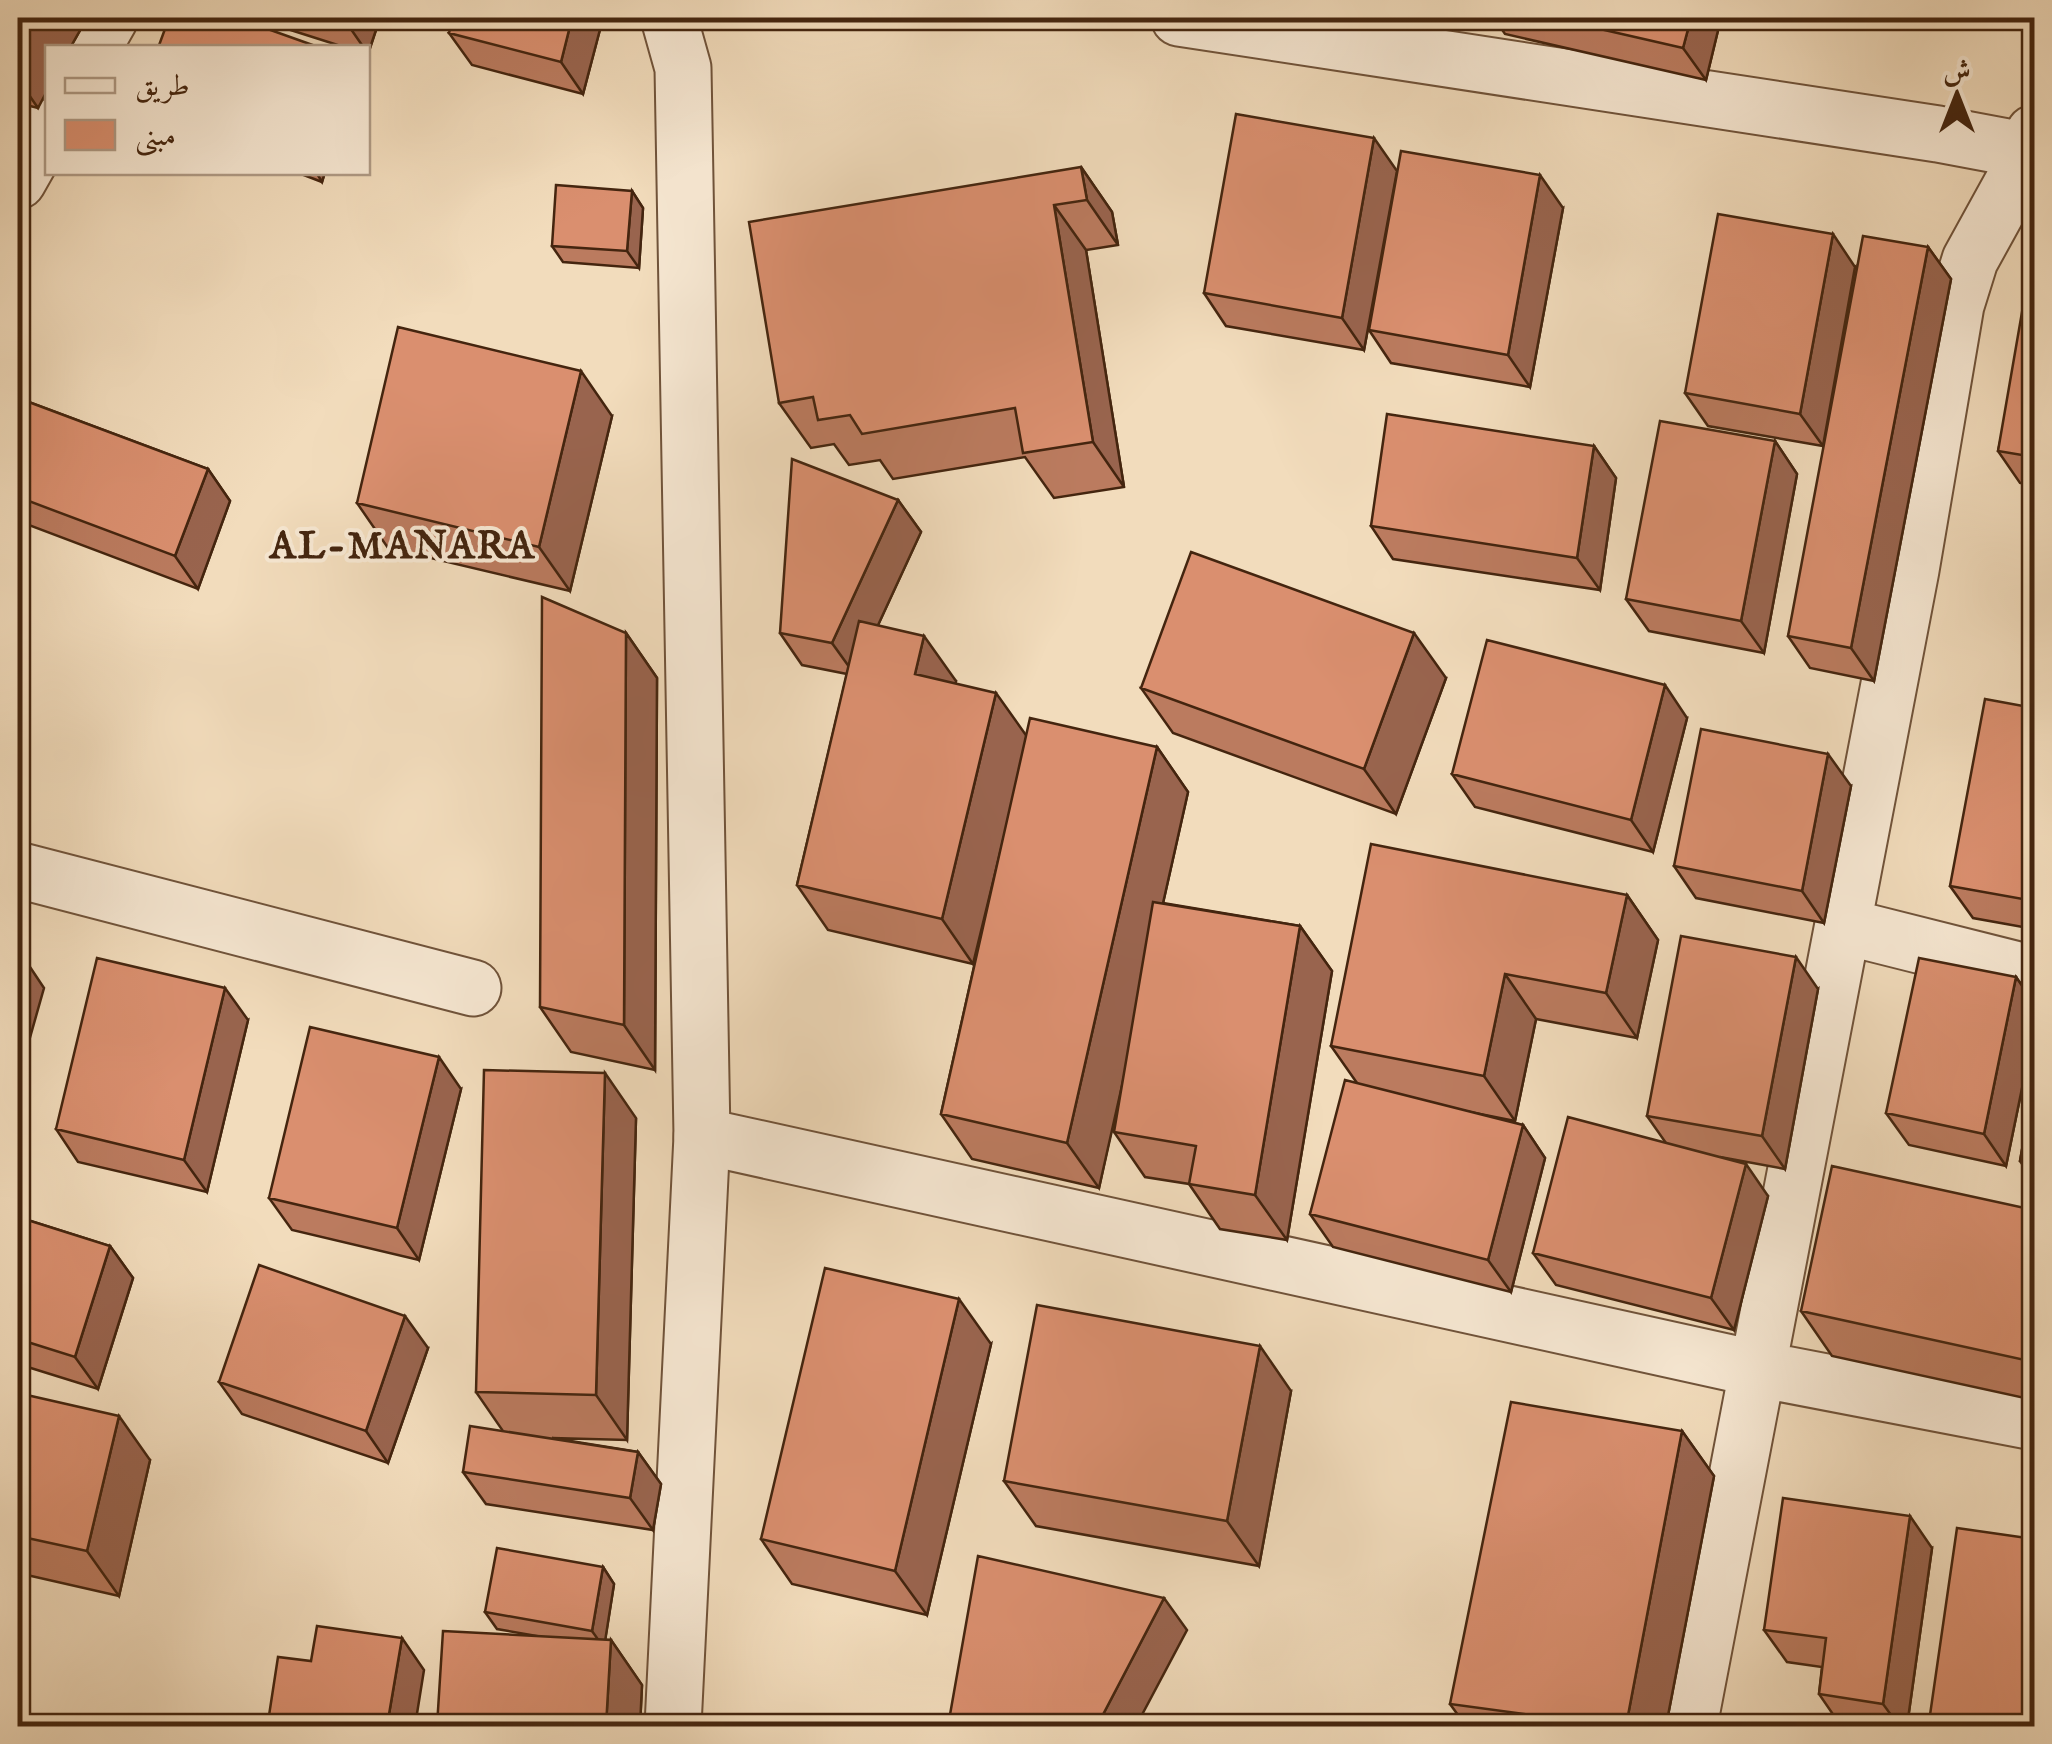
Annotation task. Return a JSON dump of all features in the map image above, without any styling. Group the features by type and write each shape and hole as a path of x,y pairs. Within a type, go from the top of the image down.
{"street":[{"path":"95,45 110,18"},
{"path":"669,18 683,68 702,1136 673,1726"},
{"path":"1179,18 2033,146 1970,260 1956,305 1911,570 1689,1726"},
{"path":"18,181 45,133"},
{"path":"18,870 473,988"},
{"path":"1843,926 2034,974"},
{"path":"702,1136 1758,1369 2034,1422"}],"building":[{"path":"18,18 31,18 18,42"},
{"path":"169,18 237,18 313,45 159,45"},
{"path":"453,18 572,18 561,62 449,33"},
{"path":"1552,18 1691,18 1683,48"},
{"path":"1236,114 1374,138 1342,318 1204,293"},
{"path":"1401,151 1540,175 1508,355 1369,330"},
{"path":"1081,167 1087,200 1054,205 1093,442 1023,453 1015,408 862,434 850,415 818,420 813,397 779,403 749,222"},
{"path":"556,185 632,191 627,251 552,246"},
{"path":"1718,214 1833,234 1800,414 1685,393"},
{"path":"1863,236 1928,247 1851,648 1788,636"},
{"path":"2026,289 2034,291 2034,457 1998,451"},
{"path":"398,327 581,371 539,547 357,503"},
{"path":"18,398 208,469 175,556 18,497"},
{"path":"1387,414 1594,446 1577,558 1371,526"},
{"path":"1660,421 1775,441 1741,621 1626,599"},
{"path":"792,459 898,500 832,643 780,633"},
{"path":"1191,552 1414,633 1364,769 1141,688"},
{"path":"542,597 626,633 624,1025 540,1007"},
{"path":"859,621 924,636 915,674 996,693 942,919 797,885"},
{"path":"1487,640 1665,685 1631,820 1452,774"},
{"path":"1985,699 2034,708 2034,901 1950,886"},
{"path":"1030,718 1157,747 1067,1143 941,1114"},
{"path":"1701,729 1828,754 1802,891 1674,866"},
{"path":"1371,844 1627,895 1606,993 1505,974 1484,1076 1331,1046"},
{"path":"1153,902 1300,926 1255,1195 1189,1184 1196,1146 1114,1132"},
{"path":"1681,936 1796,957 1762,1136 1647,1116"},
{"path":"97,958 225,988 184,1160 56,1129"},
{"path":"1919,958 2016,977 1984,1134 1886,1113"},
{"path":"310,1027 439,1057 397,1228 269,1198"},
{"path":"484,1070 605,1073 596,1395 476,1392"},
{"path":"1345,1080 1523,1125 1488,1260 1310,1214"},
{"path":"2034,1082 2034,1164 2020,1161"},
{"path":"1568,1117 1746,1164 1711,1298 1533,1253"},
{"path":"1832,1166 2034,1210 2034,1362 1801,1311"},
{"path":"18,1217 110,1246 75,1357 18,1339"},
{"path":"259,1265 405,1316 366,1431 219,1382"},
{"path":"825,1268 959,1299 895,1571 761,1539"},
{"path":"1037,1305 1260,1346 1227,1521 1004,1481"},
{"path":"18,1393 119,1416 87,1551 18,1536"},
{"path":"1511,1402 1682,1431 1626,1726 1450,1704"},
{"path":"470,1426 638,1452 630,1498 463,1472"},
{"path":"1783,1498 1910,1516 1883,1704 1819,1694 1826,1638 1764,1630"},
{"path":"1957,1528 2034,1539 2034,1726 1930,1715"},
{"path":"497,1548 603,1567 592,1631 485,1612"},
{"path":"978,1556 1164,1598 1097,1726 948,1726"},
{"path":"317,1626 402,1638 387,1726 276,1726 268,1722 278,1657 311,1661"},
{"path":"443,1631 611,1640 606,1726 437,1726"}],"district":[{"name":"AL-MANARA","path":"403,548"}]}
